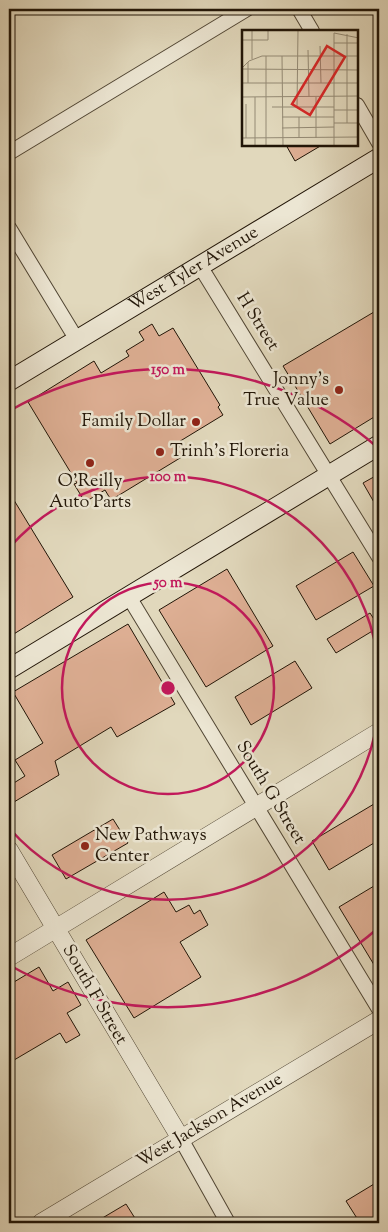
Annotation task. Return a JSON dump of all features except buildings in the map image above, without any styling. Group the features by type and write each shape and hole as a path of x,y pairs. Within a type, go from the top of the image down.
{"main road":[{"name":"West Tyler Avenue","path":"9,381 379,158"},
{"path":"9,669 379,445"}],"street":[{"path":"9,153 247,9"},
{"path":"299,9 311,30"},
{"path":"358,108 379,143"},
{"path":"9,228 77,340"},
{"name":"H Street","path":"200,266 379,556"},
{"name":"South G Street","path":"130,597 379,1009"},
{"path":"9,957 379,732"},
{"name":"South F Street","path":"9,850 181,1139"},
{"name":"West Jackson Avenue","path":"41,1223 379,1020"},
{"path":"181,1139 228,1223"}],"place":[{"name":"Jonny's True Value","path":"339,390"},
{"name":"Family Dollar","path":"196,422"},
{"name":"Trinh's Floreria","path":"160,452"},
{"name":"O'Reilly Auto Parts","path":"90,463"},
{"name":"New Pathways Center","path":"85,846"}]}
